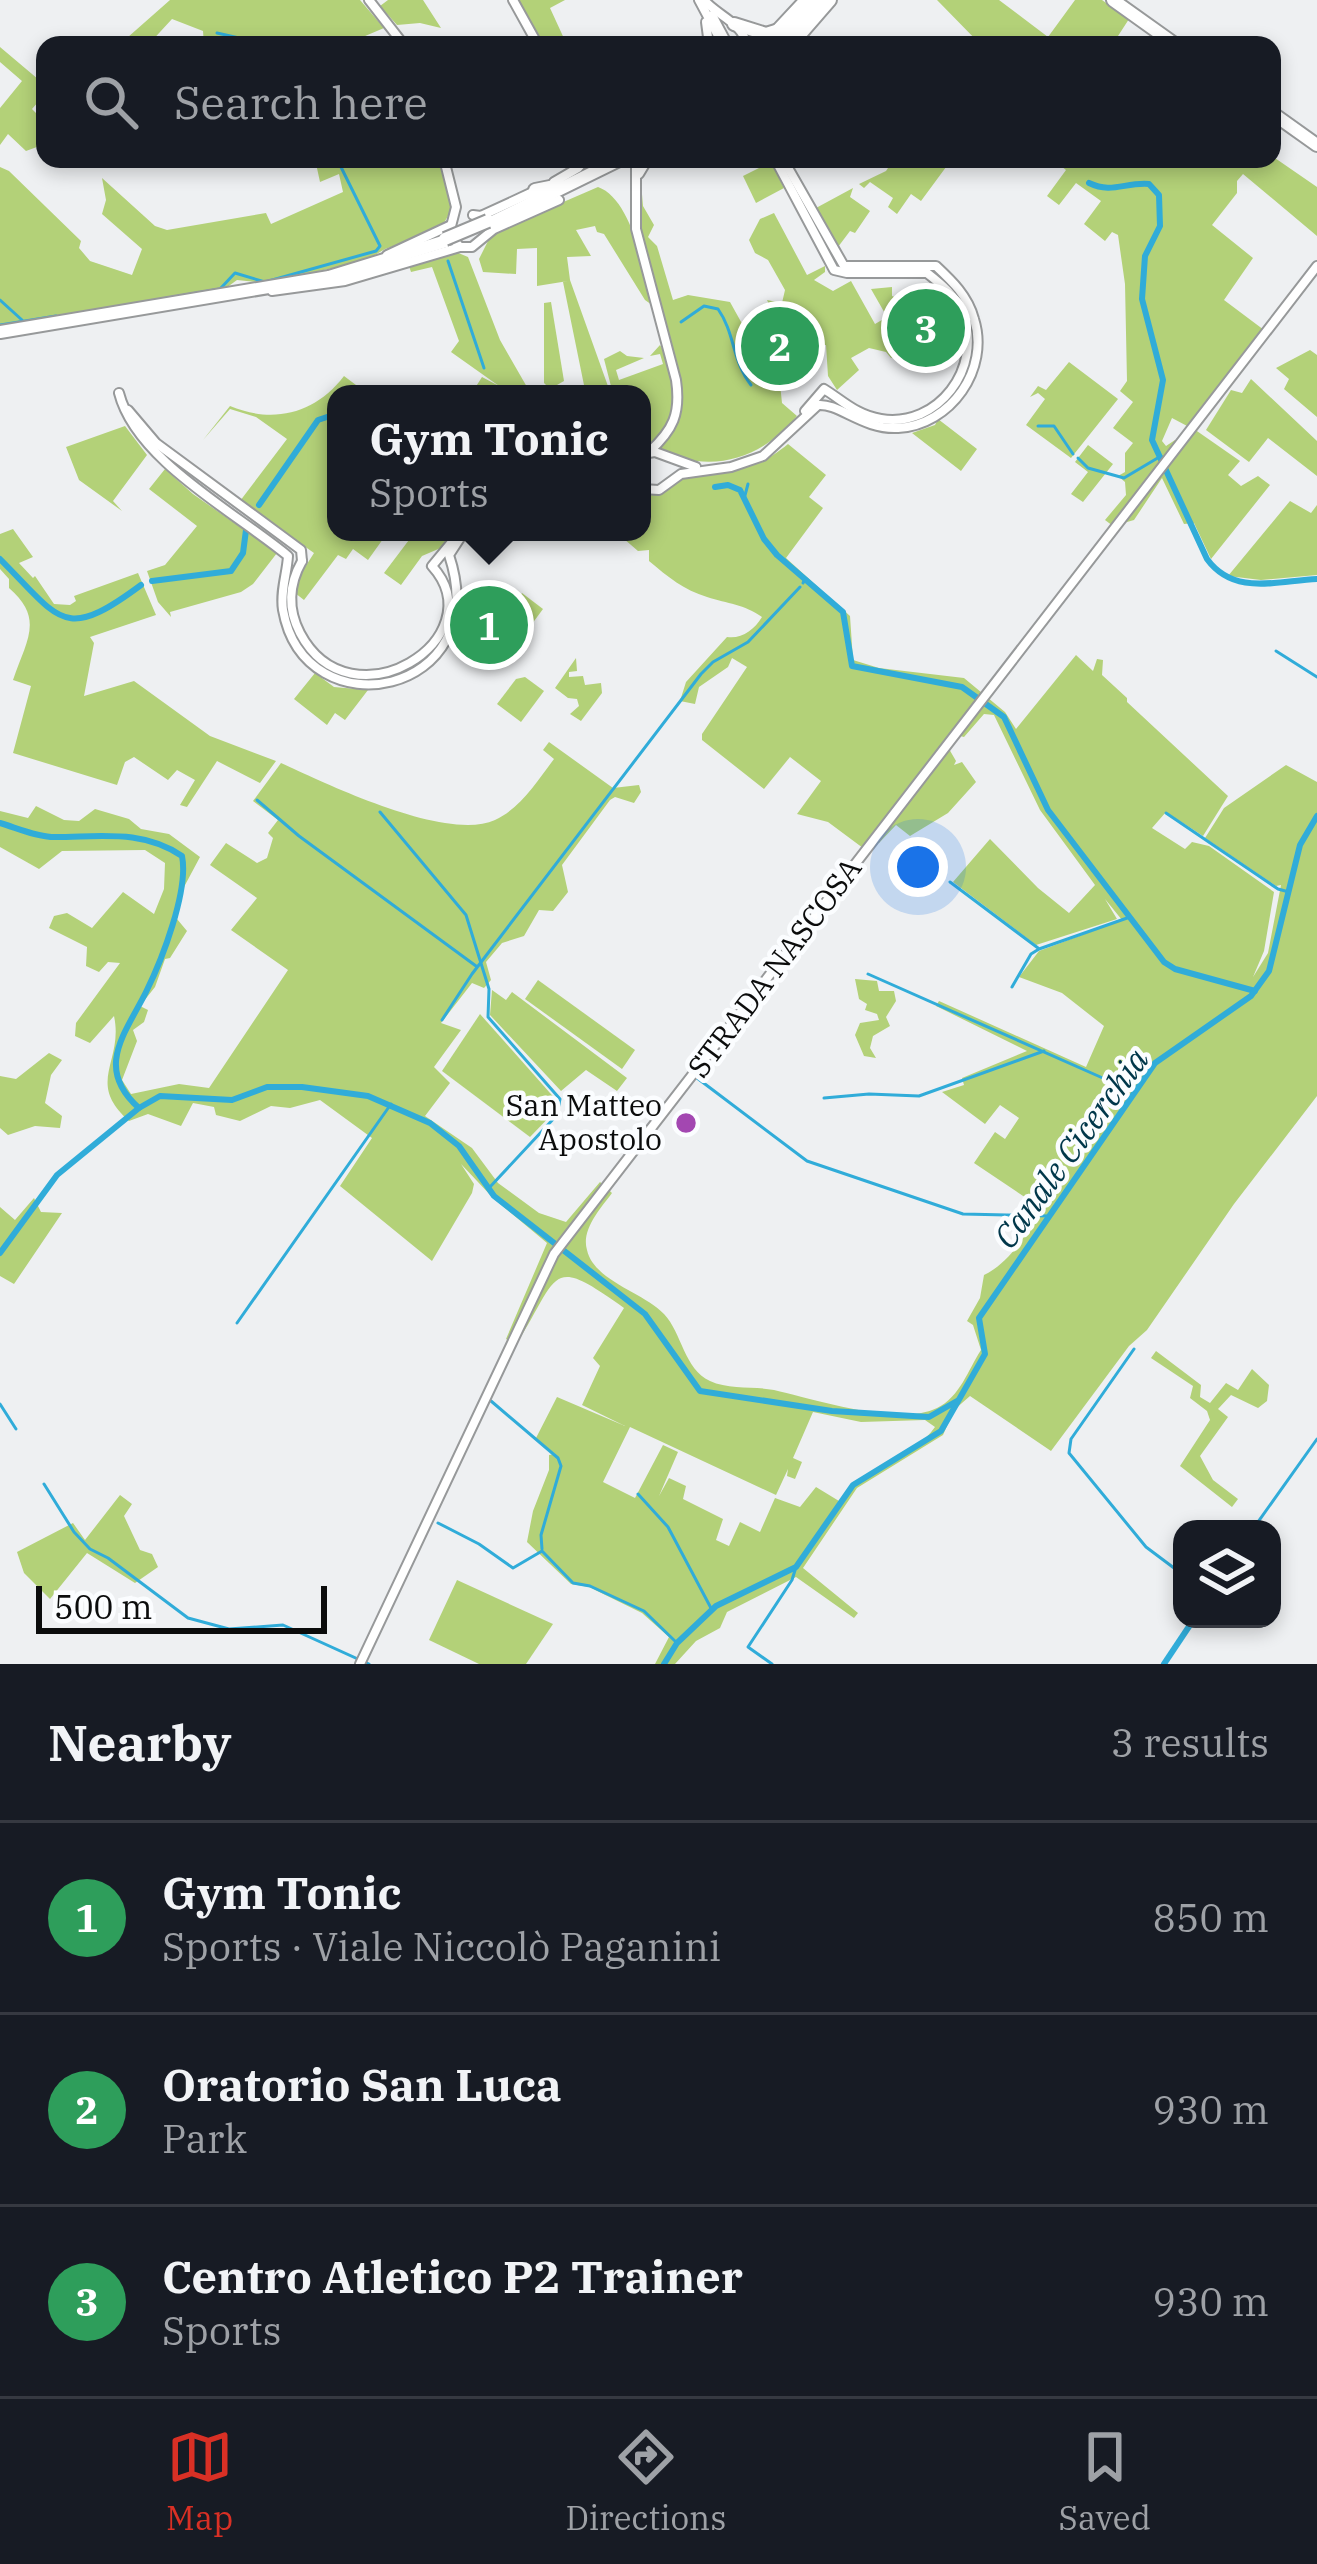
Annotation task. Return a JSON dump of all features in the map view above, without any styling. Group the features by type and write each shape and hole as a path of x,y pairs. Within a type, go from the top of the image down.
{"main road":[{"path":"773,36 806,0"},
{"path":"784,36 819,0"},
{"path":"798,36 830,0"},
{"path":"1113,0 1164,36"},
{"path":"734,24 757,33 780,29"},
{"path":"1281,119 1317,145"},
{"path":"0,330 329,277 451,234 486,228 601,168"},
{"path":"535,190 578,181"},
{"path":"559,200 578,181"},
{"path":"0,330 290,282 375,261 451,234"}],"street":[{"path":"369,0 397,36"},
{"path":"513,0 533,36"},
{"path":"703,2 745,36"},
{"path":"703,2 708,36"},
{"path":"703,2 721,36"},
{"path":"447,168 454,194 451,234"},
{"path":"451,234 471,215 482,215 578,168"},
{"path":"640,168 636,229 679,406 671,430 651,448"},
{"path":"651,490 659,490 681,474 731,467 763,456 825,400 857,422 920,424 951,405 970,379 969,305 934,272 841,269 784,168"},
{"path":"454,194 489,231 559,200"},
{"name":"STRADA NASCOSA","path":"362,1660 530,1298 560,1247 1317,266"},
{"path":"153,446 119,393 130,425 153,446 292,555 303,553 292,585 290,619"},
{"path":"651,455 703,469"},
{"path":"667,459 668,482"},
{"path":"292,555 282,589 294,643 309,662 332,677 355,684 381,684 412,674 435,656 448,611 448,590 432,566 455,541"},
{"path":"443,636 455,621 459,596 446,554"}],"green space":[{"path":"170,0 360,0 384,28 365,36 203,36 203,31 172,19 156,36 129,36"},
{"path":"388,0 423,0 441,28 397,25 380,6"},
{"path":"518,0 565,0 550,8 563,36 536,36"},
{"path":"937,0 999,0 1047,36 972,36"},
{"path":"1075,0 1102,0 1129,19 1118,36 1049,36"},
{"path":"0,47 36,77 32,109 36,147 26,151 8,134 0,145 0,108 22,81 0,62"},
{"path":"1281,162 1317,187 1317,236 1243,174 1237,181 1237,193 1212,225 1253,258 1224,300 1264,330 1257,349 1218,403 1209,401 1189,427 1172,418 1162,441 1166,446 1175,440 1180,446 1194,429 1240,461 1228,475 1241,486 1258,476 1270,485 1211,559 1194,523 1184,524 1162,478 1134,520 1113,526 1105,520 1126,495 1125,482 1118,476 1125,472 1125,453 1133,443 1113,428 1133,402 1120,391 1127,381 1125,284 1118,235 1112,232 1105,241 1084,224 1101,201 1076,183 1059,205 1047,196 1066,170 1281,168"},
{"path":"0,167 81,241 79,248 90,261 132,275 142,249 102,214 106,200 102,178 155,226 167,230 266,213 271,224 343,192 339,174 320,182 317,168 441,168 452,209 440,230 365,261 264,283 237,280 226,288 0,326"},
{"path":"759,168 774,168 784,188 756,203 743,176"},
{"path":"945,168 921,201 911,194 897,214 888,207 893,198 870,182 864,188 859,184 886,171"},
{"path":"641,182 643,206 654,225 648,237 657,246 673,300 688,295 730,302 745,329 773,313 767,300 782,303 785,290 768,260 755,253 749,240 760,219 774,213 807,275 825,266 825,272 814,280 833,291 851,281 875,324 887,317 871,289 892,287 892,296 897,298 891,322 904,329 903,353 891,358 869,348 851,358 859,370 837,390 828,376 826,345 802,347 802,352 785,354 792,375 780,384 782,403 797,416 767,443 751,453 715,462 657,449 675,425 680,394 638,223"},
{"path":"598,187 620,206 641,256 652,305 595,226 576,230 591,256 567,257 570,280 608,385 584,385 563,282 568,281 537,286 537,248 517,249 516,274 483,272 479,259 492,233"},
{"path":"853,188 850,197 870,211 838,247 816,208"},
{"path":"456,252 468,257 500,340 526,385 498,385 451,352 459,341 432,267 411,272 409,266"},
{"path":"551,302 564,381 557,385 544,383 544,303"},
{"path":"660,345 674,387 671,417 651,444 651,385 611,385 604,359 620,351 644,358 616,370 619,380 663,364 660,354 650,356"},
{"path":"1310,350 1317,355 1317,417 1284,389 1289,379 1276,368"},
{"path":"1069,362 1118,399 1071,458 1026,425 1045,399 1038,393 1030,397 1038,386 1046,390"},
{"path":"1251,379 1317,441 1317,476 1268,438 1249,462 1206,430 1231,390 1242,393"},
{"path":"327,394 327,541 382,541 368,560 353,549 346,559 338,555 304,600 295,593 314,553 240,501 287,439 256,417 230,409 203,440 230,406 277,414"},
{"path":"938,419 977,449 961,471 912,433 935,425"},
{"path":"125,426 147,455 113,501 122,511 79,480 66,447"},
{"path":"788,444 826,475 809,497 823,508 786,558 850,616 853,660 879,668 964,678 1005,712 1016,729 1076,655 1093,671 1097,659 1103,660 1102,675 1228,796 1203,836 1166,812 1152,828 1185,849 1192,842 1209,846 1274,892 1264,951 1253,977 1268,953 1281,885 1205,838 1224,808 1286,765 1317,782 1317,1096 1234,1204 1147,1330 1129,1346 1051,1451 970,1396 954,1410 943,1435 857,1488 803,1568 858,1613 854,1618 796,1577 727,1612 720,1628 696,1641 675,1664 655,1664 669,1637 642,1613 589,1587 571,1584 527,1542 549,1470 549,1455 555,1454 536,1438 557,1397 625,1426 582,1405 600,1366 593,1358 624,1308 582,1281 559,1279 519,1340 506,1339 547,1243 461,1164 474,1184 472,1193 432,1261 340,1186 372,1138 320,1100 290,1108 271,1106 240,1121 216,1115 214,1107 193,1103 181,1126 148,1114 129,1121 116,1107 108,1083 114,1016 90,1043 75,1036 76,1023 120,963 108,962 99,972 86,966 87,947 49,928 54,916 67,913 92,928 123,892 154,914 164,889 165,863 145,850 62,851 39,869 0,847 0,811 28,818 36,806 64,820 79,821 95,809 129,819 141,829 169,834 200,857 184,887 177,919 187,931 165,959 155,987 140,1006 148,1010 144,1022 133,1030 137,1041 122,1080 131,1094 179,1084 209,1088 288,970 231,930 257,898 210,865 226,843 257,863 267,858 273,838 268,833 278,820 253,801 281,763 388,808 474,825 495,820 528,793 554,759 543,750 549,742 613,788 639,785 641,792 634,803 610,800 562,865 568,892 553,911 539,910 524,936 502,943 486,962 491,980 484,988 472,983 441,1023 461,1030 434,1067 450,1083 425,1116 472,1148 498,1183 539,1213 566,1222 600,1182 612,1193 587,1235 591,1261 664,1314 694,1368 710,1381 879,1413 921,1413 937,1408 958,1390 981,1350 973,1325 967,1321 980,1298 984,1275 1017,1246 1038,1206 974,1163 995,1132 1005,1139 1019,1118 1000,1105 985,1124 942,1092 964,1085 962,1078 1027,1051 936,1006 939,1001 1086,1067 1104,1026 1062,993 1019,977 1039,951 1122,920 1105,899 1117,919 1036,945 953,882 990,839 1069,913 1095,885 1040,810 994,715 984,714 964,737 952,734 945,742 954,765 962,762 976,782 948,813 910,836 896,825 879,843 869,841 863,848 828,822 797,814 821,781 790,757 764,789 702,740 747,667 732,658 728,667 699,687 695,704 680,701 686,682 727,637 747,633 762,617 684,587 649,561 649,550 638,551 626,541 651,541 651,493 686,477 761,462","holes":["813,1412 861,1422 925,1420 935,1427 926,1438 861,1480 839,1501 816,1487 800,1507 775,1498 760,1532 740,1522 729,1546 716,1540 723,1519 683,1499 686,1486 669,1478 659,1496 678,1452 663,1445 635,1498 603,1482 630,1427 776,1495 788,1469 787,1476 795,1479 802,1462 793,1458"]},
{"path":"1088,445 1113,464 1083,502 1071,494 1088,472 1075,462"},
{"path":"165,469 277,553 241,592 170,612 171,617 158,602 147,571 165,565 197,526 149,489"},
{"path":"1290,501 1311,513 1317,505 1317,575 1261,580 1228,576"},
{"path":"13,529 33,557 19,563 35,576 54,604 70,605 76,601 74,596 138,573 156,615 90,637 94,643 84,696 134,681 210,736 276,761 260,783 217,761 187,807 180,805 195,780 177,770 168,780 134,757 125,762 117,785 13,753 31,686 13,680 30,620 0,569 0,534"},
{"path":"408,541 446,541 422,556 401,585 384,573"},
{"path":"522,593 543,609 509,655 497,646 520,620 509,611"},
{"path":"576,658 577,671 569,672 569,677 583,676 585,685 601,683 602,693 581,721 570,714 579,706 577,699 555,688"},
{"path":"315,673 334,687 368,690 345,720 335,713 327,725 294,699"},
{"path":"525,677 544,691 521,722 497,704 516,679"},
{"path":"855,979 877,981 879,991 894,991 896,1001 886,1017 890,1026 873,1036 870,1048 876,1058 864,1056 855,1035 860,1023 879,1020 877,1014 865,1010 867,1004 859,999"},
{"path":"538,980 635,1050 622,1069 525,999"},
{"path":"492,990 506,1000 512,992 627,1078 617,1091 586,1070 561,1091 490,1015"},
{"path":"480,1014 558,1102 558,1108 530,1137 442,1071"},
{"path":"49,1053 62,1060 51,1075 45,1103 62,1116 60,1128 35,1126 8,1135 0,1128 0,1076 16,1079"},
{"path":"34,1198 41,1212 62,1213 14,1284 0,1276 0,1207 15,1220"},
{"path":"1156,1351 1201,1385 1200,1397 1210,1403 1226,1383 1238,1390 1252,1369 1269,1385 1267,1401 1258,1408 1231,1395 1218,1409 1228,1417 1200,1456 1213,1480 1238,1499 1232,1507 1180,1466 1210,1420 1207,1411 1190,1398 1193,1386 1151,1358"},
{"path":"120,1495 132,1504 124,1516 140,1550 152,1554 158,1567 135,1583 87,1553 50,1599 24,1573 17,1552 73,1523 85,1540"},
{"path":"457,1580 553,1624 526,1664 479,1664 429,1640"}],"waterway":[{"path":"217,33 230,36"},
{"path":"162,299 220,289 235,273 265,282 376,251 380,246 341,168"},
{"path":"1089,183 1105,188 1149,184 1159,195 1160,226 1145,256 1142,299 1163,380 1152,440 1207,559 1218,571 1243,582 1317,579"},
{"path":"448,261 484,368"},
{"path":"0,300 22,320"},
{"path":"681,322 704,306 718,309 751,385"},
{"path":"0,325 56,316"},
{"path":"259,505 318,420 327,417"},
{"path":"1038,426 1054,426 1073,454"},
{"path":"1078,458 1088,468 1124,478 1161,456"},
{"path":"744,499 748,484"},
{"path":"715,487 740,490 777,555 843,612 852,666 962,687 1004,717 1048,810 1164,962 1255,991"},
{"path":"152,581 231,571 243,553 246,530"},
{"path":"0,559 64,617 95,614 141,585"},
{"path":"442,1020 701,674 748,642 800,587"},
{"path":"1276,651 1317,677"},
{"path":"257,800 476,966"},
{"path":"380,812 466,915 489,989 488,1017 560,1099 557,1115 489,1188"},
{"path":"1166,813 1289,892"},
{"name":"Canale Cicerchia","path":"664,1664 677,1643 716,1606 796,1567 853,1485 941,1431 985,1354 979,1318 1155,1063 1251,996 1269,971 1300,845 1317,816"},
{"path":"0,823 48,837 136,838 182,856 182,887 173,925 118,1051 118,1079 139,1108 160,1096 232,1100 267,1087 368,1096 430,1123 459,1146 494,1196 645,1314 700,1391 832,1411 929,1417 957,1401"},
{"path":"950,882 1038,948"},
{"path":"1012,987 1031,954 1039,949 1130,917"},
{"path":"868,974 1114,1083 1136,1087"},
{"path":"824,1098 919,1096 1044,1051"},
{"path":"697,1078 807,1161 963,1214 1048,1216"},
{"path":"237,1323 391,1104"},
{"path":"0,1253 57,1175 139,1108"},
{"path":"1134,1349 1071,1439 1069,1453 1146,1547 1173,1567"},
{"path":"491,1401 558,1458 561,1466 541,1535 542,1549"},
{"path":"0,1404 16,1429"},
{"path":"1259,1520 1317,1439"},
{"path":"44,1484 90,1549 188,1618 229,1629 283,1625 369,1664"},
{"path":"638,1494 668,1527 712,1610"},
{"path":"438,1523 513,1568 542,1551 573,1583 644,1611 677,1643"},
{"path":"772,1664 748,1647 796,1567"},
{"path":"1164,1664 1188,1628"}],"place":[{"name":"Centro Atletico P2 Trainer","path":"926,328"},
{"name":"Oratorio San Luca","path":"780,346"},
{"name":"Gym Tonic","path":"489,625"},
{"name":"San Matteo Apostolo","path":"686,1123"}]}
